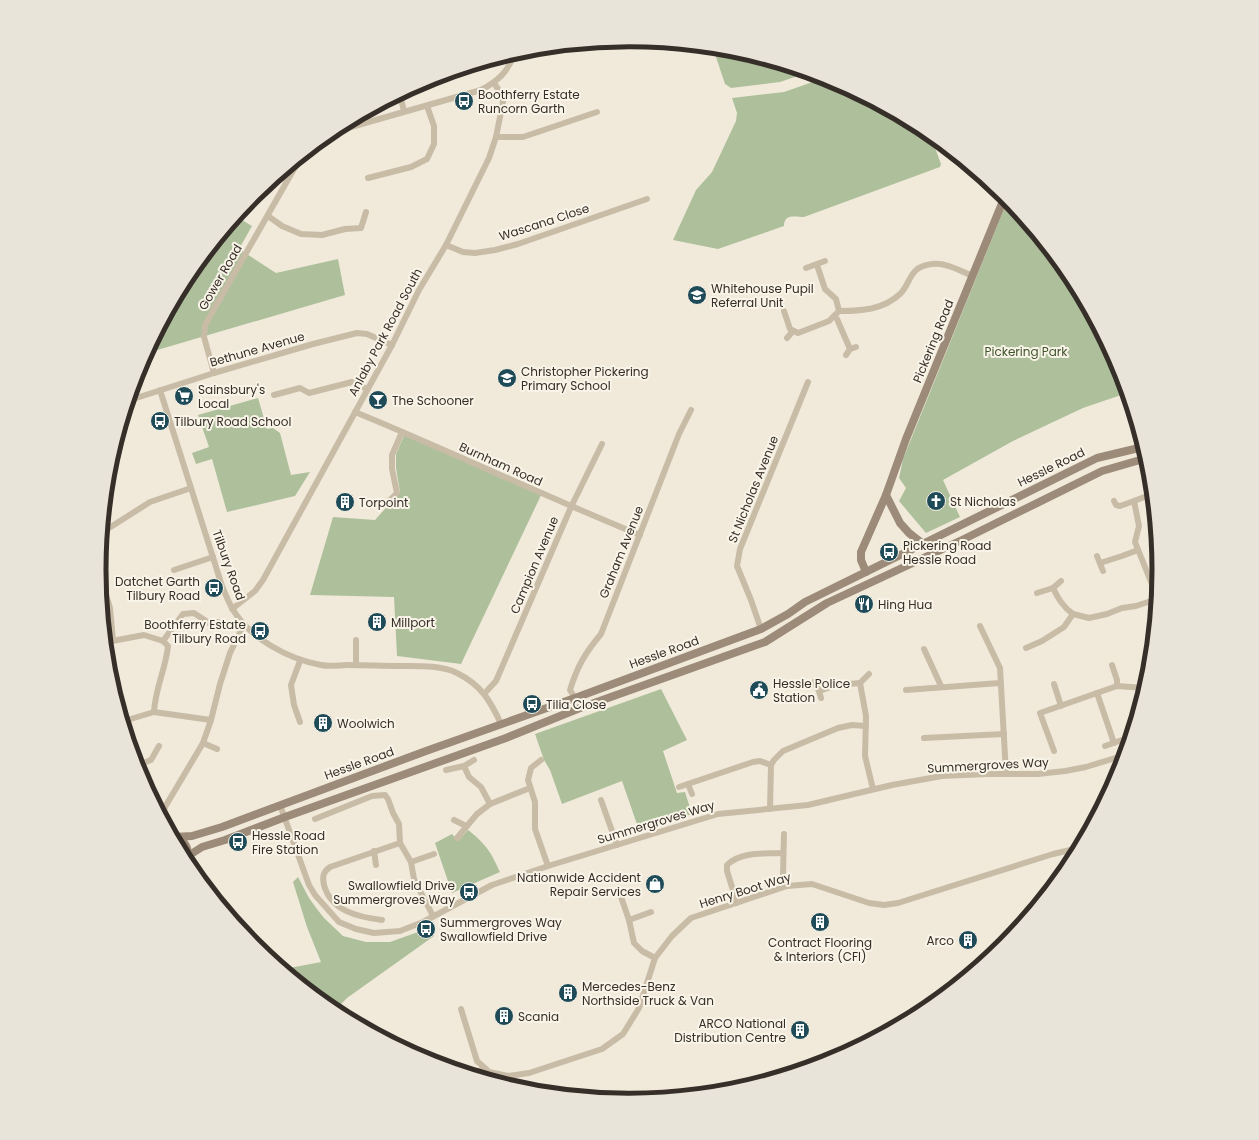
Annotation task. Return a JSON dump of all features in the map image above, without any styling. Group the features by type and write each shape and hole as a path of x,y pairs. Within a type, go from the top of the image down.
{"street":[{"path":"353,126 481,90 494,83 510,65 512,61"},
{"name":"Anlaby Park Road South","path":"232,608 255,591 263,580 392,345 419,290 446,245 486,165 496,137 503,102 502,95 494,83"},
{"path":"401,100 404,111"},
{"path":"368,178 411,167 427,159 434,144 434,126 427,106"},
{"path":"496,137 523,137 597,112"},
{"name":"Gower Road","path":"214,373 204,337 205,325 293,170"},
{"name":"Wascana Close","path":"446,245 463,252 476,253 495,250 518,244 647,199"},
{"name":"Pickering Road","path":"866,572 861,560 861,552 886,495 906,439 1002,203"},
{"path":"268,216 282,226 301,234 322,235 345,229 361,228 366,212"},
{"path":"806,268 826,261"},
{"path":"784,312 790,329 798,333 829,321 839,311 865,310 884,305 900,293 911,274 923,266 933,263 943,265 973,276"},
{"path":"817,265 825,289 836,299 839,311"},
{"path":"834,316 837,319 851,350"},
{"path":"788,338 793,331"},
{"name":"Bethune Avenue","path":"135,398 214,373 357,332 367,334 392,345"},
{"path":"274,395 300,388 308,394 352,382 367,389"},
{"name":"St Nicholas Avenue","path":"761,629 737,566 740,549 808,382"},
{"name":"Tilbury Road","path":"160,390 222,586 232,608 251,631 270,645 300,660 322,665 412,666 446,669 473,683 484,694 493,707 501,724"},
{"name":"Graham Avenue","path":"575,698 570,690 575,675 588,650 601,634 679,434 691,410"},
{"name":"Burnham Road","path":"355,412 571,507 640,535"},
{"path":"389,501 397,493 392,469 392,455 402,432"},
{"name":"Campion Avenue","path":"484,694 496,681 571,507 602,444"},
{"name":"Hessle Road","path":"180,837 192,836 222,827 761,629 788,614 805,602 1097,458 1138,448"},
{"name":"Hessle Road","path":"191,855 202,847 506,738 580,708 765,642 827,603 962,540 1102,471 1140,460"},
{"path":"109,528 150,502 190,488"},
{"path":"886,495 900,523 909,533 923,544"},
{"path":"1114,501 1120,506 1147,496"},
{"path":"1134,501 1138,526 1135,542 1152,584"},
{"path":"1100,562 1138,550"},
{"path":"1097,556 1102,571"},
{"path":"174,570 213,557"},
{"path":"1037,593 1053,588 1061,581"},
{"path":"1053,588 1059,600 1066,609 1073,614 1089,618 1107,614 1122,608 1136,606 1151,600"},
{"path":"108,602 110,608 110,627"},
{"path":"163,641 183,614 194,613 209,623 218,622"},
{"path":"1026,648 1042,641 1064,627 1073,614"},
{"path":"165,809 203,743 230,653 244,624"},
{"path":"980,626 1000,668 1006,774"},
{"path":"111,641 144,635 163,641 168,646 168,654 154,702 154,712"},
{"path":"356,640 356,665"},
{"path":"924,649 941,686"},
{"path":"300,660 291,686 294,705 300,722"},
{"path":"1112,665 1117,680 1117,686"},
{"path":"819,691 837,685 860,683 869,674"},
{"path":"814,682 821,698"},
{"path":"906,690 1000,682"},
{"path":"860,683 866,726 865,756 873,789"},
{"path":"1054,684 1061,706"},
{"path":"1054,751 1040,713 1117,686 1139,688"},
{"path":"1097,693 1114,743"},
{"path":"128,720 154,712 211,720"},
{"path":"770,809 771,765 783,751 838,728 852,725 866,726"},
{"path":"924,738 1004,734"},
{"path":"940,738 940,745"},
{"path":"1105,746 1122,740"},
{"path":"203,743 216,749"},
{"path":"143,763 150,760 159,746"},
{"name":"Summergroves Way","path":"280,805 309,885 315,895 340,922 356,929 374,933 400,931 424,922 492,885 548,866 718,814 808,805 873,789 942,776 1038,774 1065,771 1086,767 1118,757"},
{"path":"446,770 464,766 474,760"},
{"path":"541,760 531,768 528,780 535,802 535,830 548,866"},
{"path":"679,787 753,762 760,761 771,765"},
{"path":"464,766 469,777 481,787 490,804"},
{"path":"688,784 692,794"},
{"path":"457,838 477,814 490,804 530,788"},
{"path":"315,819 372,796 385,795 400,824 400,843 411,862 414,879 434,916"},
{"path":"601,800 617,845"},
{"path":"332,813 334,820"},
{"path":"454,820 466,826"},
{"path":"783,875 784,834"},
{"path":"382,920 368,915 351,914 338,907 330,897 325,887 323,878 325,870 330,867 400,843"},
{"name":"Henry Boot Way","path":"508,1076 529,1073 602,1049 623,1034 639,1008 655,958 672,936 690,918 787,886 812,884 869,903 884,905 898,903 1053,854 1071,850"},
{"path":"374,851 376,865"},
{"path":"737,902 727,871 727,865 732,860 748,855 783,853"},
{"path":"411,862 434,854"},
{"path":"620,894 629,920 634,943 642,951 655,958"},
{"path":"629,920 651,912"},
{"path":"462,1009 477,1061 476,1069"},
{"path":"477,1061 489,1074"},
{"path":"479,1071 508,1076"}],"green space":[{"path":"715,54 765,65 799,76 780,82 731,88 725,84"},
{"path":"815,81 861,101 891,117 934,145 941,164 940,167 804,217 788,217 784,226 718,249 673,240 696,190 712,172 736,121 737,113 732,98 784,92"},
{"name":"Pickering Park","path":"1005,206 1023,225 1064,279 1099,339 1122,395 1083,408 1013,441 943,480 960,517 926,533 899,501 906,488 899,478 903,459"},
{"path":"241,220 252,226 239,249 276,273 338,259 345,295 155,351 177,308 195,279"},
{"path":"258,398 267,429 273,428 280,433 291,475 310,472 295,496 227,512 212,459 196,464 192,453 209,447 198,415"},
{"path":"406,431 543,491 461,664 397,656 394,597 310,595 333,517 375,520 400,492 396,468 396,454"},
{"path":"661,689 687,740 663,751 677,793 685,792 692,814 639,830 622,781 562,804 535,734"},
{"path":"468,830 487,849 500,872 452,893 435,843 452,834 458,841"},
{"path":"298,877 309,898 317,909 324,918 343,936 366,942 390,942 432,927 434,936 347,998 340,1005 311,985 291,968 321,962 307,927 293,882"}],"place":[{"name":"Boothferry Estate Runcorn Garth","path":"464,101"},
{"name":"Whitehouse Pupil Referral Unit","path":"697,295"},
{"name":"Christopher Pickering Primary School","path":"507,378"},
{"name":"Sainsbury's Local","path":"184,396"},
{"name":"The Schooner","path":"378,400"},
{"name":"Tilbury Road School","path":"160,421"},
{"name":"St Nicholas","path":"936,501"},
{"name":"Torpoint","path":"345,502"},
{"name":"Pickering Road Hessle Road","path":"889,552"},
{"name":"Datchet Garth Tilbury Road","path":"214,588"},
{"name":"Hing Hua","path":"864,604"},
{"name":"Millport","path":"377,622"},
{"name":"Boothferry Estate Tilbury Road","path":"260,631"},
{"name":"Hessle Police Station","path":"759,690"},
{"name":"Tilia Close","path":"532,704"},
{"name":"Woolwich","path":"323,723"},
{"name":"Hessle Road Fire Station","path":"238,842"},
{"name":"Nationwide Accident Repair Services","path":"655,884"},
{"name":"Swallowfield Drive Summergroves Way","path":"469,892"},
{"name":"Contract Flooring & Interiors (CFI)","path":"820,922"},
{"name":"Summergroves Way Swallowfield Drive","path":"426,929"},
{"name":"Arco","path":"968,940"},
{"name":"Mercedes-Benz Northside Truck & Van","path":"568,993"},
{"name":"Scania","path":"504,1016"},
{"name":"ARCO National Distribution Centre","path":"800,1030"}]}
